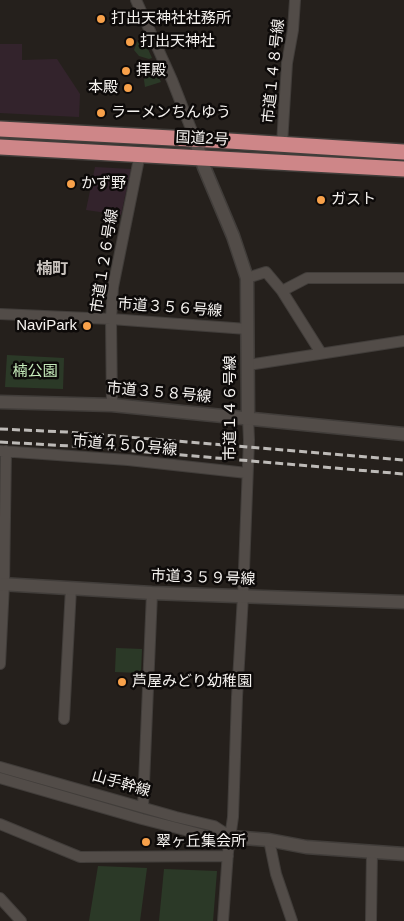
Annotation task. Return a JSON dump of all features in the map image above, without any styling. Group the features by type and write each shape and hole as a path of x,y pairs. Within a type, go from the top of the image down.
{"highway":[{"name":"国道2号","path":"0,129 404,152"},
{"name":"国道2号","path":"0,147 404,169"}],"street":[{"name":"市道１４６号線","path":"136,0 172,80 233,236 247,278 248,418 243,596 231,837 228,856"},
{"name":"市道１４８号線","path":"282,144 287,63 293,30 295,0"},
{"name":"市道１２６号線","path":"112,404 111,319 113,288 140,154"},
{"path":"247,278 266,272 282,291 322,353"},
{"path":"282,291 307,278 404,278"},
{"name":"市道３５６号線","path":"0,314 111,319 247,329"},
{"path":"248,365 404,341"},
{"name":"市道３５８号線","path":"0,402 112,404 404,434"},
{"path":"0,664 3,451"},
{"name":"市道４５０号線","path":"3,451 128,460 247,473"},
{"name":"市道３５９号線","path":"2,584 152,593 404,602"},
{"path":"64,719 71,588"},
{"path":"143,807 152,593"},
{"name":"山手幹線","path":"0,766 214,826 231,837"},
{"name":"山手幹線","path":"0,778 212,837 269,840 306,847 404,854"},
{"path":"0,824 80,857 228,856 223,921"},
{"path":"269,840 276,874 292,921"},
{"path":"371,921 372,852"},
{"path":"0,898 21,921"}],"shaded area":[{"path":"0,44 22,44 22,60 57,59 80,94 79,117 0,113"},
{"path":"95,167 131,169 121,215 86,210"}],"green space":[{"path":"143,38 152,58 139,56 134,50 137,42"},
{"path":"157,74 161,82 145,87 145,76"},
{"name":"楠公園","path":"7,355 64,358 63,389 5,387"},
{"path":"116,648 142,649 141,673 115,672"},
{"path":"98,866 147,868 140,921 89,921"},
{"path":"164,869 217,871 213,921 159,921"}],"railway":[{"path":"0,429 67,432 404,460"},
{"path":"0,442 88,447 404,474"}],"place":[{"name":"打出天神社社務所","path":"101,19"},
{"name":"打出天神社","path":"130,42"},
{"name":"拝殿","path":"126,71"},
{"name":"本殿","path":"128,88"},
{"name":"ラーメンちんゆう","path":"101,113"},
{"name":"かず野","path":"71,184"},
{"name":"ガスト","path":"321,200"},
{"name":"NaviPark","path":"87,326"},
{"name":"芦屋みどり幼稚園","path":"122,682"},
{"name":"翠ヶ丘集会所","path":"146,842"}],"district":[{"name":"楠町","path":"52,270"}]}
